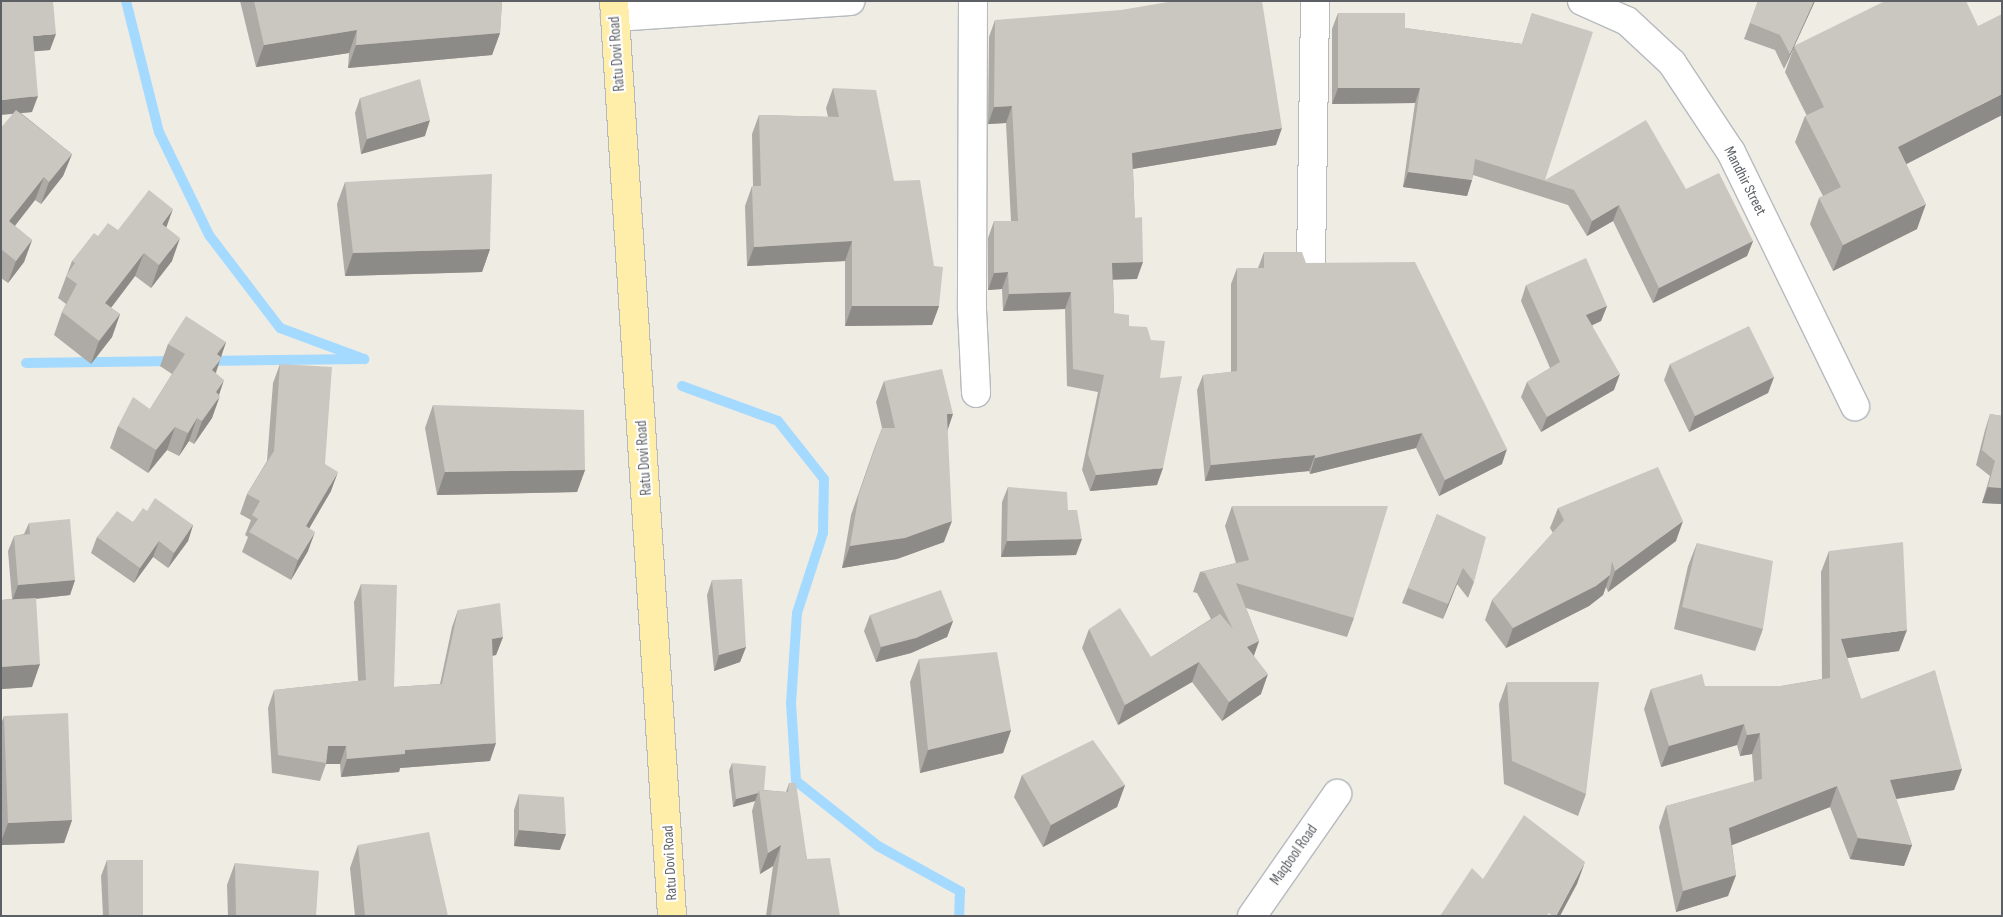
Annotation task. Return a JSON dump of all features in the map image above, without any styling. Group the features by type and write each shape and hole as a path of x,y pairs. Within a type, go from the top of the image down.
{"main road":[{"name":"Ratu Dovi Road","path":"614,9 672,916"}],"street":[{"path":"614,9 850,1"},
{"path":"973,1 972,300 976,393"},
{"path":"1311,262 1315,1"},
{"name":"Mandhir Street","path":"1582,1 1627,21 1672,63 1731,152 1855,406"},
{"name":"Maqbool Road","path":"1252,916 1336,794"}],"building":[{"path":"1,1 53,1 56,34 33,36 38,96 1,100"},
{"path":"254,1 502,1 500,33 356,45 357,30 264,45"},
{"path":"1174,1 1262,1 1282,128 1132,153 1135,218 1142,217 1143,262 1112,263 1114,313 1129,315 1129,326 1147,327 1151,340 1165,341 1160,378 1182,376 1163,468 1096,475 1088,454 1104,375 1073,369 1071,292 1009,294 1008,272 994,273 994,221 1018,221 1012,106 994,107 995,20 1121,10"},
{"path":"1758,1 1814,1 1790,54 1780,35 1750,23"},
{"path":"1885,1 1966,1 1978,26 2002,14 2002,94 1898,147 1926,204 1843,245 1819,198 1841,187 1805,116 1824,107 1794,46"},
{"path":"1338,13 1405,13 1405,28 1522,44 1532,13 1593,32 1545,180 1646,120 1686,189 1719,173 1753,241 1659,288 1619,205 1592,221 1574,190 1475,159 1472,180 1408,172 1420,88 1338,88"},
{"path":"420,79 430,120 367,139 360,98"},
{"path":"833,88 876,90 894,181 920,180 934,266 943,267 939,306 852,306 852,241 754,247 752,186 761,186 759,115 839,117"},
{"path":"16,110 72,154 49,182 44,177 9,221 32,240 16,261 1,249 1,128"},
{"path":"492,174 490,249 353,253 345,182"},
{"path":"149,190 173,209 162,224 180,238 159,265 144,253 105,303 120,314 99,341 62,312 77,284 66,276 75,263 72,261 94,233 98,236 108,223 118,230"},
{"path":"1264,252 1302,252 1306,263 1415,262 1507,449 1445,480 1422,433 1315,458 1315,455 1211,465 1203,375 1237,371 1237,268 1264,268"},
{"path":"1586,258 1607,306 1586,315 1620,374 1547,417 1527,382 1560,362 1526,285"},
{"path":"186,316 226,342 217,354 222,358 212,370 224,380 216,392 220,396 202,421 197,418 188,433 175,427 156,450 118,426 133,397 150,409 185,354 168,344"},
{"path":"1749,326 1774,377 1695,416 1670,364"},
{"path":"280,364 332,367 325,464 338,472 306,526 315,532 298,560 249,532 258,519 252,515 260,501 247,494 274,451"},
{"path":"942,369 953,414 947,414 952,521 905,538 850,546 859,494 882,428 895,428 884,381"},
{"path":"433,405 584,410 585,470 445,472"},
{"path":"1990,414 2002,416 2002,488 1988,487 1995,461 1982,450"},
{"path":"1658,467 1683,521 1615,571 1612,561 1610,575 1596,586 1513,628 1492,600 1564,520 1558,508"},
{"path":"1008,487 1067,492 1068,510 1077,510 1082,539 1007,541"},
{"path":"155,498 193,525 174,553 159,541 140,568 97,537 117,511 133,522 143,508 147,511"},
{"path":"1232,506 1388,506 1354,618 1236,583 1259,641 1247,647 1268,674 1229,702 1199,662 1125,705 1089,629 1120,608 1151,657 1220,614 1233,629 1205,573 1200,572 1249,560"},
{"path":"1437,514 1486,537 1474,582 1463,568 1448,604 1408,588"},
{"path":"70,519 75,580 18,585 14,536 30,534 29,523"},
{"path":"1903,542 1907,630 1841,639 1861,699 1935,670 1962,769 1890,780 1912,845 1858,838 1837,786 1729,828 1736,875 1683,891 1666,806 1762,779 1760,733 1747,735 1744,724 1669,746 1651,689 1702,674 1705,686 1781,686 1830,678 1829,551"},
{"path":"1697,543 1773,561 1763,629 1682,607"},
{"path":"742,579 746,647 719,655 712,580"},
{"path":"361,584 397,585 394,687 442,684 458,610 500,603 503,637 492,639 496,743 405,750 405,754 347,759 346,746 328,746 326,763 278,755 274,690 366,680"},
{"path":"941,590 953,621 916,638 881,647 870,615"},
{"path":"36,598 40,664 1,667 1,600"},
{"path":"997,652 1011,730 928,750 919,659"},
{"path":"1507,682 1599,682 1586,794 1512,761"},
{"path":"68,713 72,820 8,823 4,716"},
{"path":"1093,740 1125,785 1051,825 1022,775"},
{"path":"732,763 766,766 764,790 759,790 758,793 736,799"},
{"path":"789,783 796,783 807,859 830,858 840,916 771,916 781,845 768,853 759,790 788,792"},
{"path":"519,794 564,797 566,834 519,830"},
{"path":"1524,815 1585,862 1556,916 1552,916 1549,913 1547,916 1440,916 1472,868 1483,879"},
{"path":"429,832 448,916 365,916 358,845"},
{"path":"107,860 143,860 143,916 109,916"},
{"path":"235,863 319,871 316,916 236,916"}],"waterway":[{"path":"126,1 159,132 209,235 280,328 364,359 207,361"},
{"path":"26,363 175,361"},
{"path":"682,386 778,421 824,479 823,533 797,613 791,703 796,781 878,846 960,891 959,916"}]}
